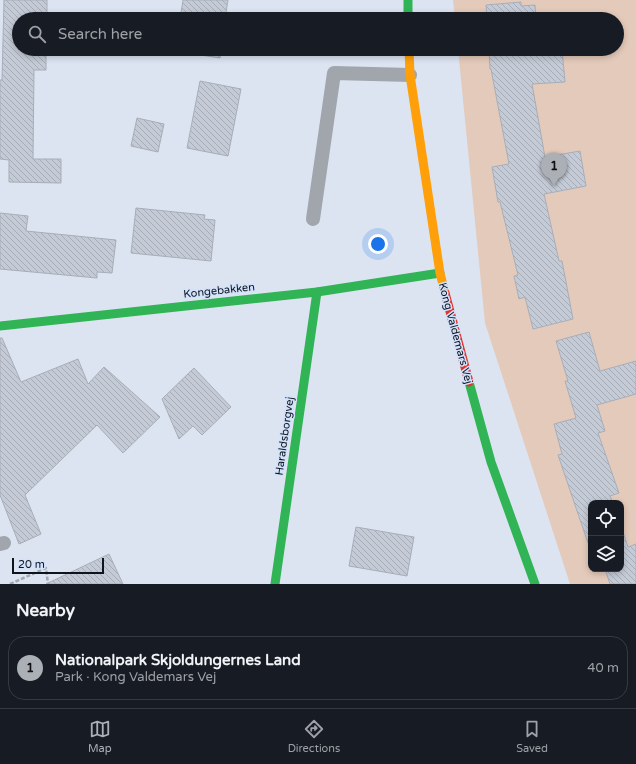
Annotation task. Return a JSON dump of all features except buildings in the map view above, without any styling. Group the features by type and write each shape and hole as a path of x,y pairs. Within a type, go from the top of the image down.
{"street":[{"path":"408,0 408,12"},
{"name":"Kong Valdemars Vej","path":"409,56 410,75 440,273 490,462 535,584"},
{"name":"Kongebakken","path":"0,326 317,292 440,273"},
{"name":"Haraldsborgvej","path":"275,584 317,292"}],"lane":[{"path":"313,219 334,73 410,75"}],"path":[{"path":"10,584 46,568 48,584"}],"shaded area":[{"path":"453,0 636,0 636,584 570,584 485,323 459,56 624,56 624,12 454,12"}],"traffic: fast":[{"path":"408,0 408,12"},
{"path":"0,326 317,292 440,273"},
{"path":"275,584 317,292"},
{"path":"469,382 491,462 535,584"}],"traffic: slow":[{"path":"409,56 410,75 440,273 445,293"}],"traffic: jam":[{"path":"445,293 469,382"}],"place":[{"name":"Nationalpark Skjoldungernes Land","path":"554,186"}]}
